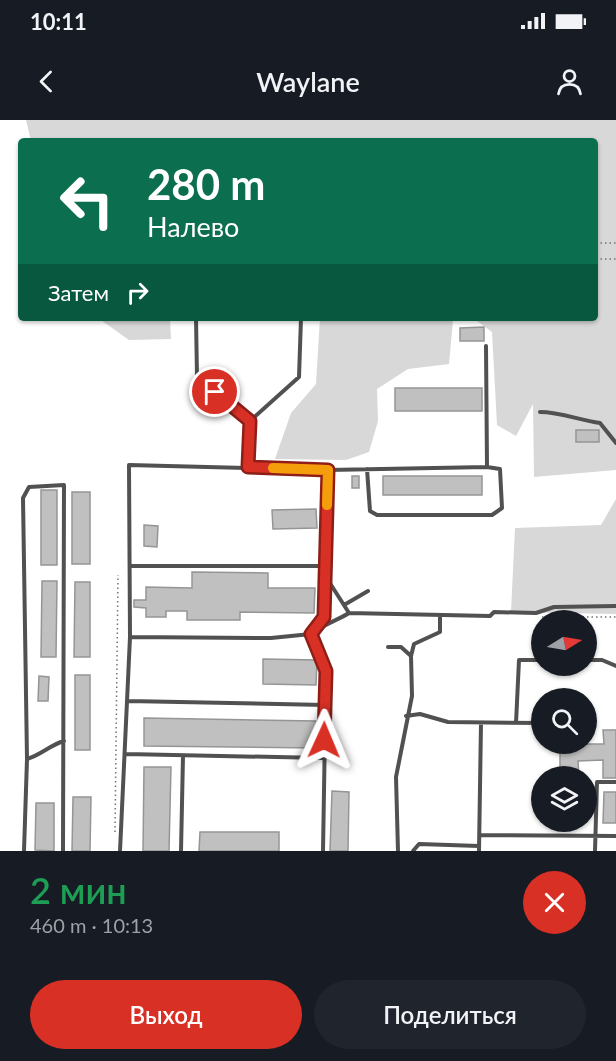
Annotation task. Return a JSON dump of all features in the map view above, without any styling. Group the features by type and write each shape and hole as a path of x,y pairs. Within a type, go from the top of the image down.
{"lane":[{"path":"196,321 197,377 250,421"},
{"path":"248,467 250,421 299,377 301,321"},
{"path":"486,346 487,467"},
{"path":"540,412 558,412 570,418 600,423 616,443"},
{"path":"120,851 130,637 129,465 328,470 367,469 487,467 500,469 503,485 502,508 492,515 377,515 370,511 368,505 367,469"},
{"path":"130,637 271,638 311,634 324,617 328,470"},
{"path":"24,851 27,759 22,498 29,487 64,485 63,851"},
{"path":"131,566 326,566"},
{"path":"325,576 348,613"},
{"path":"344,605 368,591"},
{"path":"316,629 331,625 348,613 489,616 494,612 536,614 554,606 616,606"},
{"path":"398,851 396,777 406,716 412,696 411,656 414,644 440,632 440,615"},
{"path":"311,634 326,671 322,851"},
{"path":"388,647 401,647 411,656"},
{"path":"516,723 519,660 531,660"},
{"path":"597,660 616,666"},
{"path":"128,701 325,705"},
{"path":"406,716 420,714 448,722 531,723"},
{"path":"413,851 419,844 479,848 481,723"},
{"path":"27,759 42,755 55,744 64,741"},
{"path":"126,754 323,758"},
{"path":"181,851 183,756"},
{"path":"595,851 597,782 616,782"},
{"path":"479,835 616,836"}],"path":[{"path":"598,243 616,243"},
{"path":"598,259 616,259"},
{"path":"115,840 118,575"},
{"path":"597,617 616,617"}],"shaded area":[{"path":"26,120 616,120 616,470 534,477 533,404 516,436 497,425 492,332 477,321 598,321 598,138 30,138"},
{"path":"102,321 170,321 171,339 129,340"},
{"path":"320,321 453,321 449,364 408,369 377,389 378,421 369,452 346,460 275,459 291,413 316,384"},
{"path":"616,499 616,614 597,614 597,610 511,612 515,528 601,525"}],"building":[{"path":"484,327 484,341 460,341 460,328"},
{"path":"395,388 482,388 482,411 395,411"},
{"path":"576,430 599,430 599,442 576,442"},
{"path":"352,476 359,476 359,488 352,488"},
{"path":"383,476 482,476 482,495 383,495"},
{"path":"41,490 57,490 57,565 41,565"},
{"path":"72,492 90,492 90,564 72,564"},
{"path":"316,509 317,528 273,529 272,510"},
{"path":"144,525 158,526 157,547 144,546"},
{"path":"192,572 268,573 268,588 315,588 314,613 240,612 240,620 187,620 187,611 166,611 166,617 146,617 146,608 134,607 134,600 146,600 146,587 192,588"},
{"path":"42,581 57,581 56,657 41,657"},
{"path":"75,582 90,582 90,657 74,657"},
{"path":"263,659 317,660 316,685 263,684"},
{"path":"75,675 90,675 90,750 75,750"},
{"path":"39,676 49,677 48,701 38,701"},
{"path":"144,718 316,721 316,748 144,746"},
{"path":"603,730 616,730 616,778 603,778 603,760 578,761 578,766 560,766 560,754 597,754 597,744 604,744"},
{"path":"144,767 171,767 169,851 143,851"},
{"path":"332,791 349,792 348,851 330,851"},
{"path":"604,792 616,792 616,823 603,823"},
{"path":"73,797 91,797 90,851 72,851"},
{"path":"36,803 54,803 54,851 35,850"},
{"path":"200,832 279,832 279,851 199,851"}],"slow traffic":[{"path":"273,468 328,470 327,505"}],"route":[{"path":"215,392 250,421 248,467 328,470 324,617 311,634 326,671 324,740"}]}
